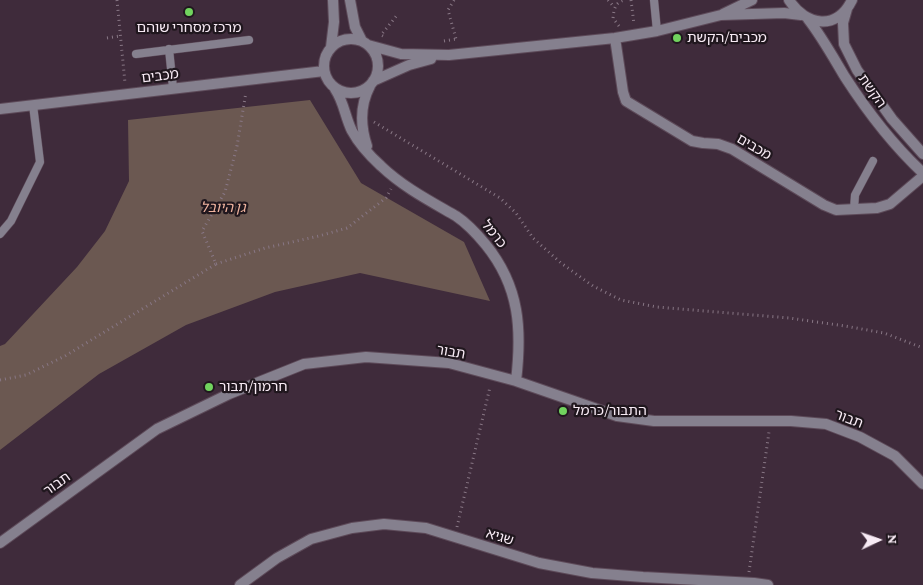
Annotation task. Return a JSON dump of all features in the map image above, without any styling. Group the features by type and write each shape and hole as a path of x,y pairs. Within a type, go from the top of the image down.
{"street":[{"path":"333,0 334,22 331,47 324,58 324,70 328,82 335,89 350,94 362,91 372,83 409,65 453,55 615,38 721,15 784,13 819,21 830,20 840,16 851,3"},
{"path":"350,0 355,27 365,43 375,53 378,62 376,77 372,83"},
{"path":"721,15 752,0"},
{"name":"הקשת","path":"789,0 820,34 846,77 881,127 923,174"},
{"name":"הקשת","path":"851,3 843,23 844,44 857,70 892,119 923,154"},
{"name":"מכבים","path":"615,38 626,101 692,140 718,144 732,149 824,205 836,210 877,208 890,204 923,174"},
{"path":"331,47 343,40 352,39 401,54 453,55"},
{"name":"מכבים","path":"0,108 324,70"},
{"name":"כרמל","path":"369,152 363,135 362,115 364,99 372,83"},
{"name":"כרמל","path":"335,89 341,98 352,130 361,144 380,165 396,180 470,226 495,256 512,292 517,310 519,352 516,381"},
{"name":"תבור","path":"0,543 157,429 229,394 304,364 366,357 449,363 516,381 617,416 654,421 791,421 826,424 860,437 895,456 923,484"},
{"name":"שגיא","path":"240,585 277,558 311,539 352,528 384,524 426,528 539,563 592,573 748,582 768,585"}],"lane":[{"path":"654,0 657,30"},
{"path":"136,54 250,40"},
{"path":"169,49 173,88"},
{"path":"0,234 11,221 40,162 33,105"},
{"path":"854,209 855,195 873,161"}],"path":[{"path":"117,0 126,94"},
{"path":"453,55 456,39 448,10 454,0"},
{"path":"608,0 614,7"},
{"path":"613,18 614,7 625,0"},
{"path":"631,0 635,34"},
{"path":"382,34 398,14"},
{"path":"107,38 120,36"},
{"path":"216,264 202,231 225,192 237,146 248,80"},
{"path":"362,115 500,198 516,213 533,238 561,263 593,286 621,300 657,307 789,318 845,326 884,333 923,348"},
{"path":"0,380 26,375 65,356 216,264 265,248 347,228 386,198 396,180"},
{"path":"455,537 493,375"},
{"path":"748,582 771,421"}],"green space":[{"name":"גן היובל","path":"310,100 361,183 464,242 490,301 360,273 275,292 186,325 99,374 0,450 0,346 5,344 77,267 105,231 129,181 128,120"}],"place":[{"name":"מרכז מסחרי שוהם","path":"189,12"},
{"name":"מכבים/הקשת","path":"677,38"},
{"name":"חרמון/תבור","path":"209,387"},
{"name":"התבור/כרמל","path":"563,411"}]}
